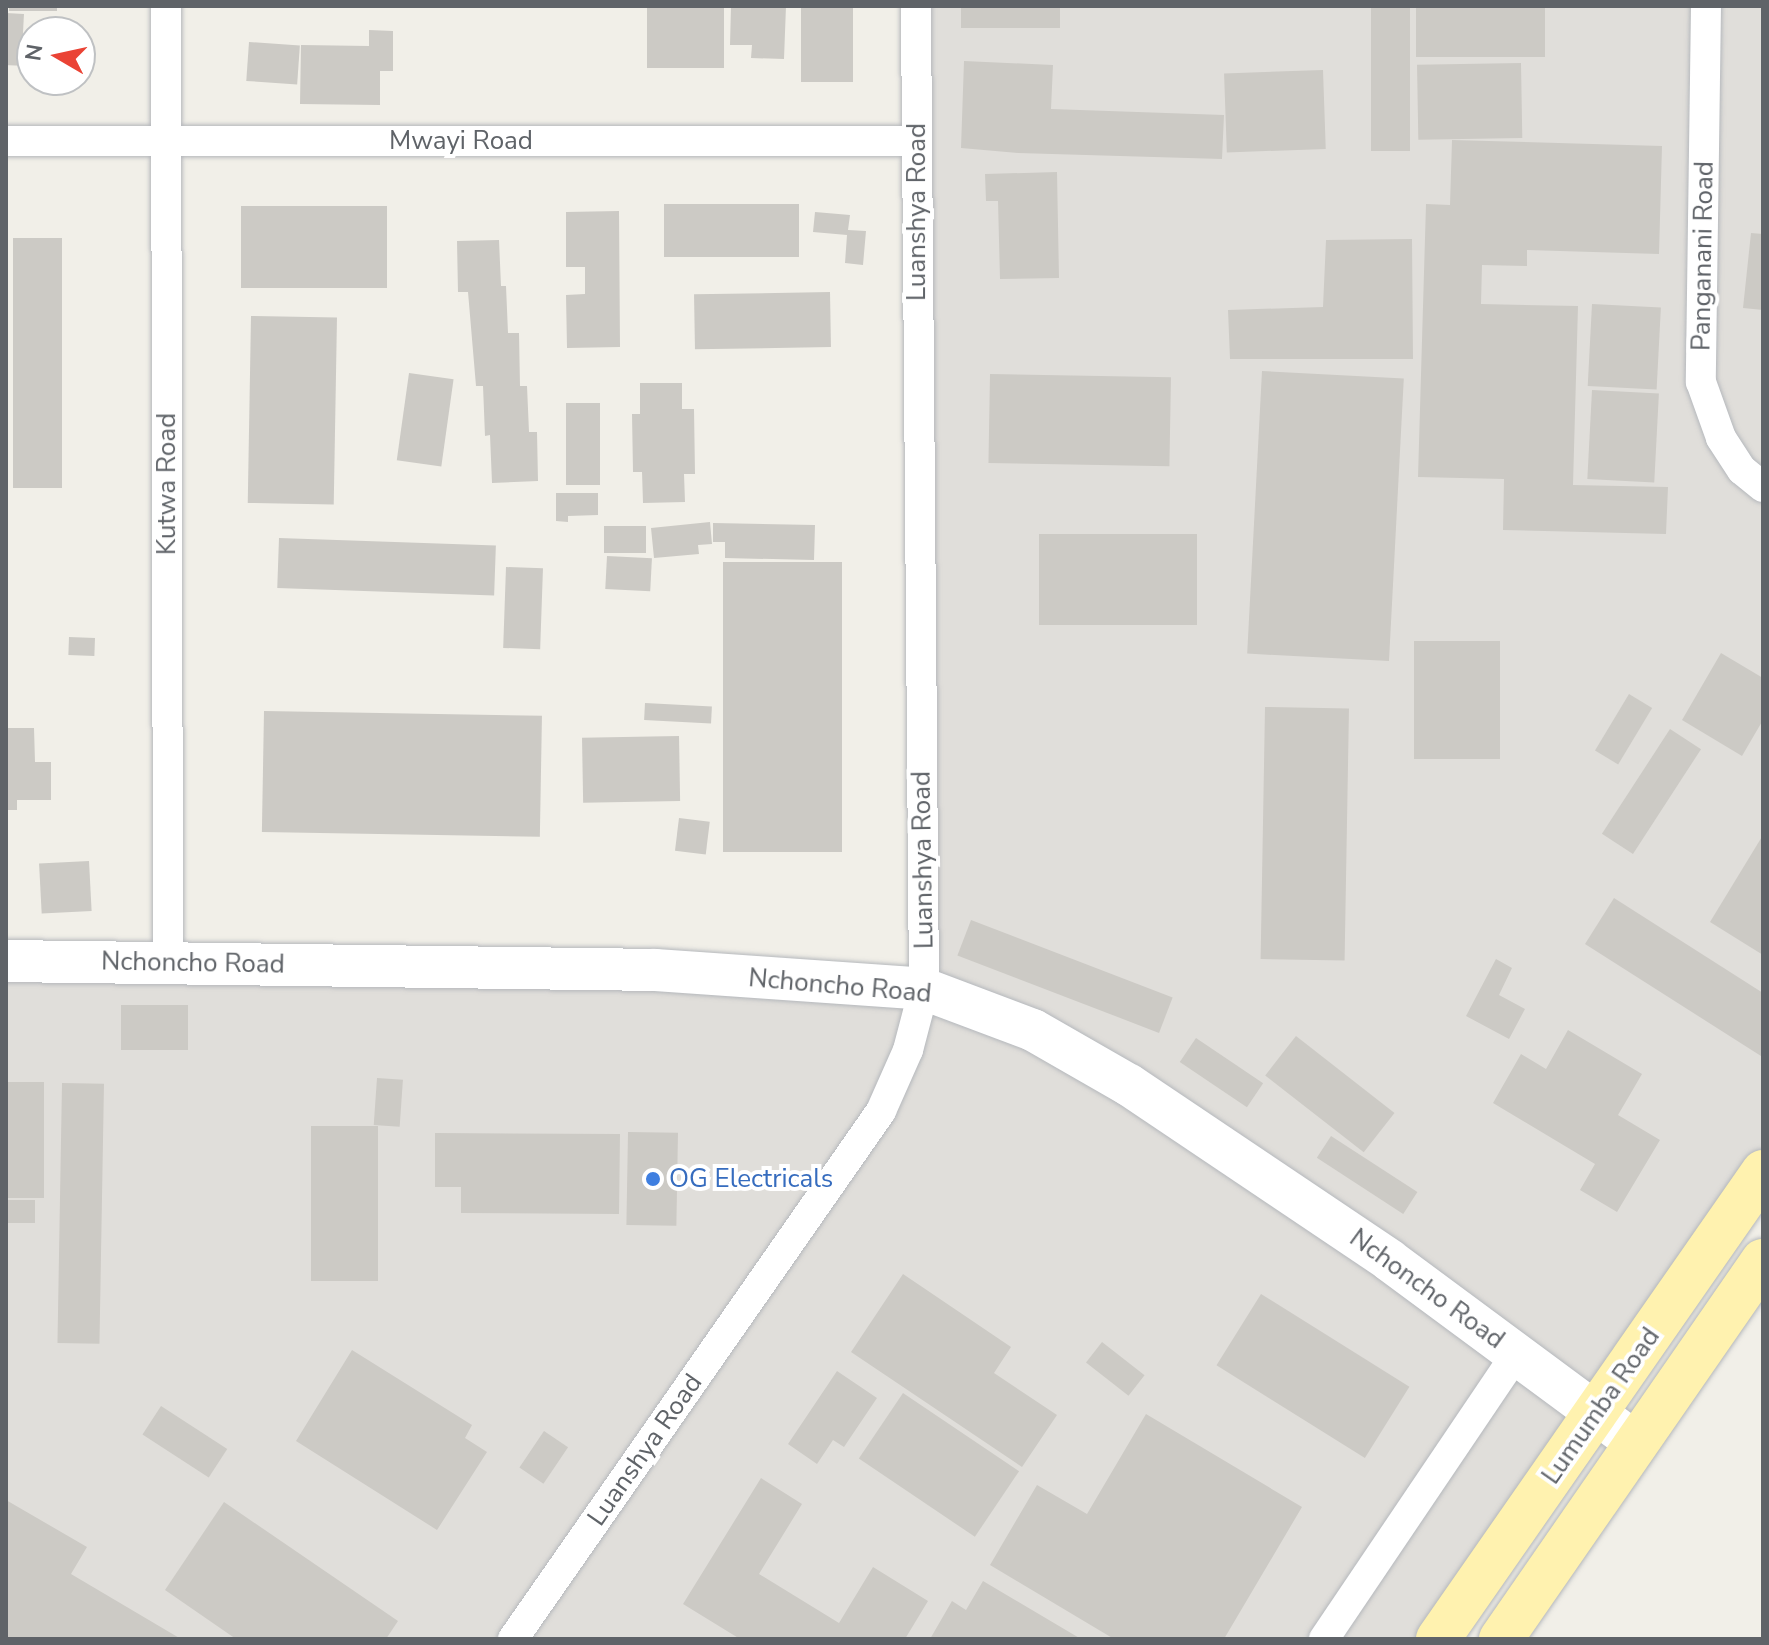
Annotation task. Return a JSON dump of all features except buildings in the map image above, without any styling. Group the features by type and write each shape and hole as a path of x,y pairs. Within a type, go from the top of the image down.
{"main road":[{"name":"Lumumba Road","path":"1438,1639 1763,1172"},
{"name":"Lumumba Road","path":"1501,1639 1763,1261"}],"street":[{"name":"Kutwa Road","path":"166,6 168,962"},
{"name":"Luanshya Road","path":"513,1639 881,1111 908,1050 924,989 916,6"},
{"name":"Panganani Road","path":"1706,6 1701,382 1721,438 1742,470 1763,487"},
{"name":"Mwayi Road","path":"6,141 917,141"},
{"name":"Nchoncho Road","path":"6,961 655,970 924,989 1033,1030 1129,1085 1389,1260 1636,1443"},
{"path":"1324,1639 1517,1353"}],"shaded area":[{"path":"913,6 1763,6 1763,1179 1440,1639 6,1639 6,962 914,989"}],"place":[{"name":"OG Electricals","path":"653,1179"}]}
